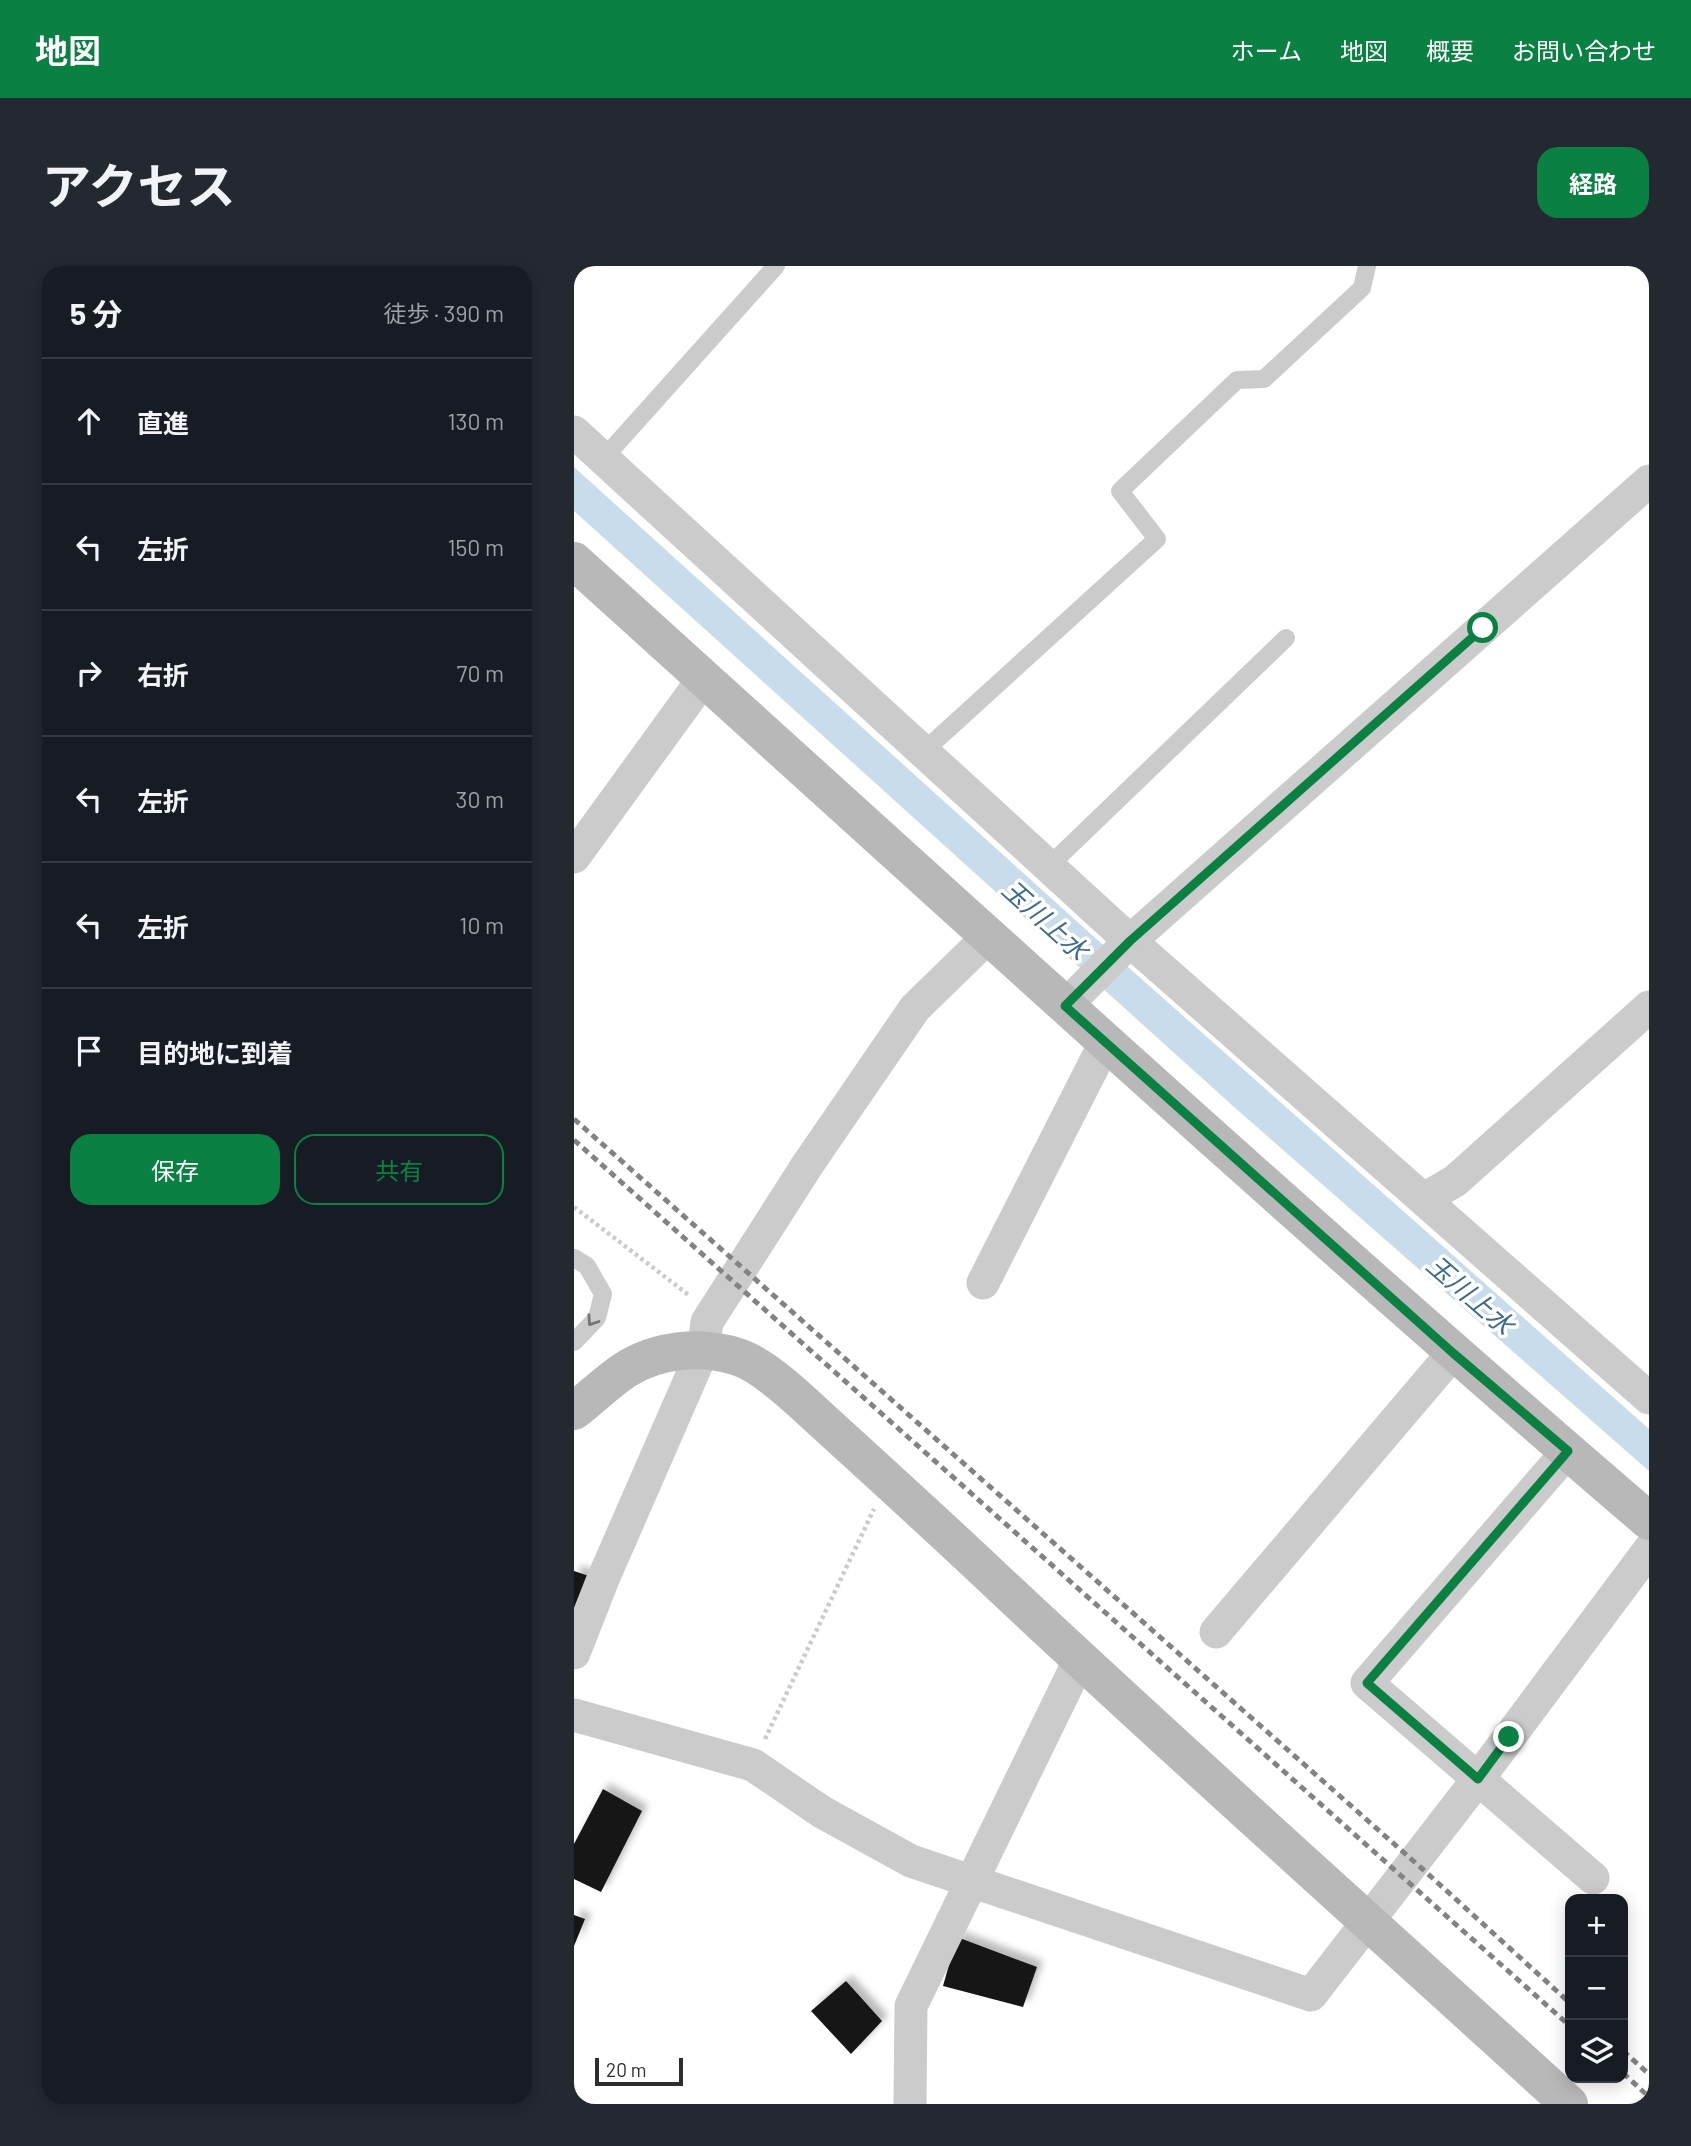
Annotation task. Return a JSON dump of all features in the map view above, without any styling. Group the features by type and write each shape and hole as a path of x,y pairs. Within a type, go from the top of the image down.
{"street":[{"path":"574,432 1049,866 1124,946 1424,1199 1649,1398"},
{"path":"1071,1000 1124,946 1649,481"},
{"path":"574,561 989,936 1071,1000 1105,1043 1453,1353 1649,1521"},
{"path":"574,857 704,678"},
{"path":"574,1653 603,1579 703,1350 707,1322 808,1164 915,1007 989,936"},
{"path":"1424,1199 1455,1181 1649,1007"},
{"path":"983,1283 1105,1043"},
{"path":"574,1411 639,1362 668,1353 703,1350 741,1358 755,1365 802,1402 888,1479 1080,1659 1569,2104"},
{"path":"1216,1632 1453,1353"},
{"path":"1568,1451 1367,1683 1593,1878"},
{"path":"574,1715 753,1765 822,1812 894,1854 1311,1995 1478,1779 1649,1550"},
{"path":"910,2104 911,2006 1080,1659"}],"lane":[{"path":"603,459 776,266"},
{"path":"924,751 1157,539 1120,491 1237,380 1264,379 1362,288 1367,266"},
{"path":"1049,866 1286,638"},
{"path":"574,1258 587,1266 603,1294 597,1318 574,1342"}],"path":[{"path":"574,1207 697,1301"},
{"path":"753,1765 888,1479"}],"water":[{"name":"玉川上水","path":"574,467 1093,936 1649,1429 1649,1471 1233,1106 574,511"}],"building":[{"path":"574,1571 592,1577 574,1614"},
{"path":"603,1789 642,1811 601,1892 574,1879 574,1844"},
{"path":"574,1915 585,1919 574,1946"},
{"path":"957,1937 1037,1967 1023,2007 943,1986"},
{"path":"846,1981 882,2021 851,2054 811,2011"}],"railway":[{"path":"574,1119 1427,1873 1565,1998"},
{"path":"574,1140 1565,2022"},
{"path":"1628,2055 1649,2074"},
{"path":"1628,2078 1649,2097"}],"route":[{"path":"1483,628 1130,941 1065,1006 1453,1353 1568,1451 1367,1683 1478,1779 1509,1737"}]}
